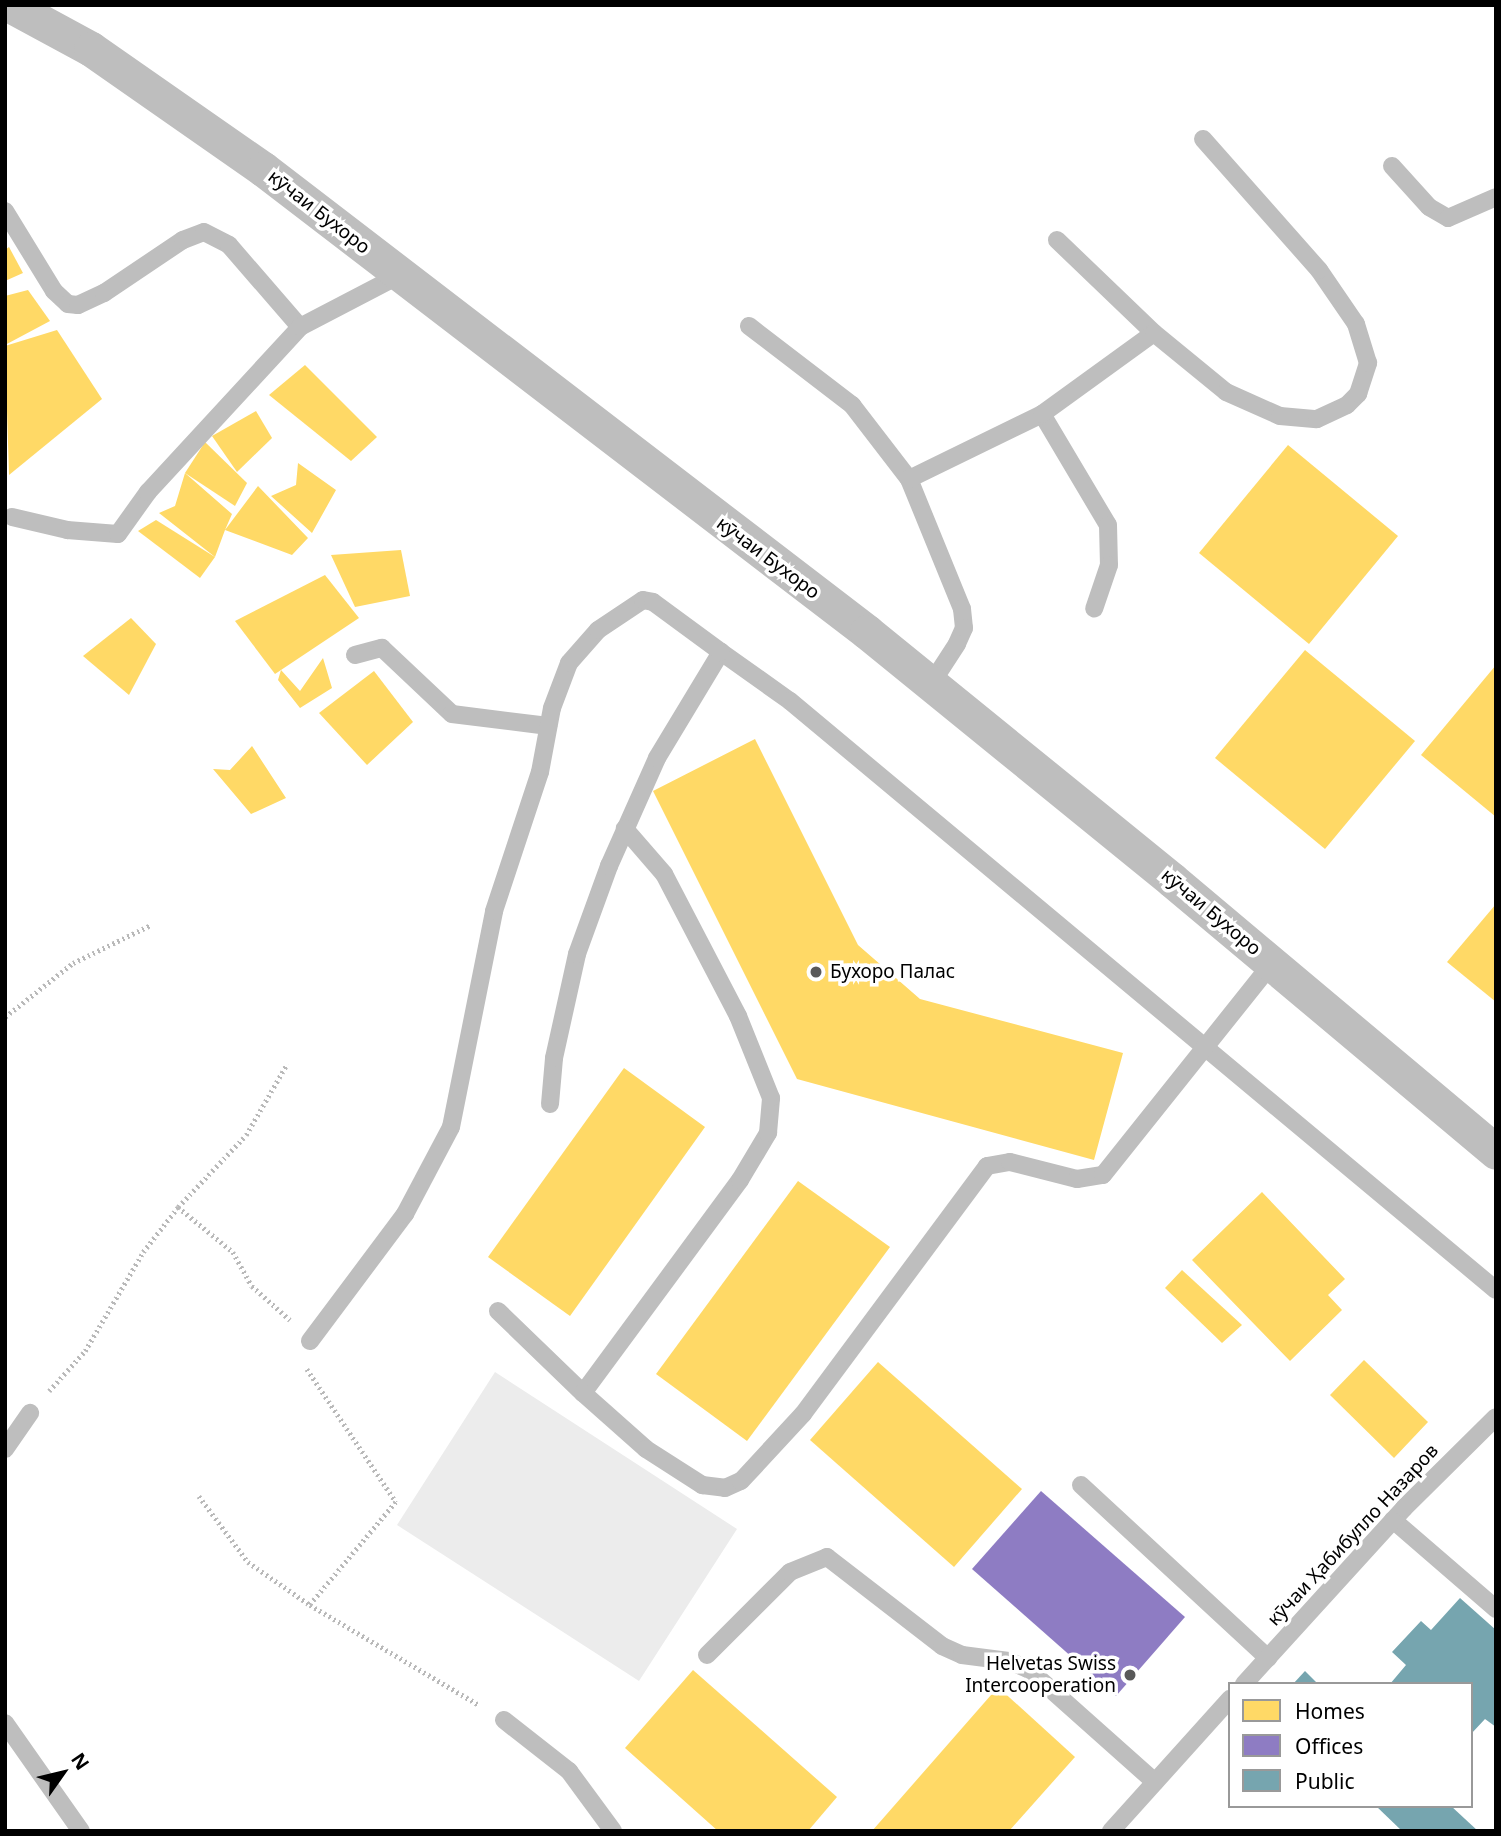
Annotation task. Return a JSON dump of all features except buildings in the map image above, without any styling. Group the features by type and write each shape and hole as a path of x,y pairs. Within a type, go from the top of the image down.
{"street":[{"name":"кӯчаи Бухоро","path":"29,8 172,104 400,275 931,684 1272,963 1496,1152"}],"lane":[{"path":"1057,240 1154,333 1226,393 1280,416 1308,419 1332,414 1353,399 1366,379 1366,345 1339,296 1203,139"},
{"path":"1392,166 1429,207 1448,218 1496,197"},
{"path":"5,211 54,291 68,304 78,305 104,293 183,240 204,232 229,245 300,327"},
{"path":"7,513 67,530 118,534 148,492 300,327 400,275"},
{"path":"749,326 852,405 909,479 962,609 964,628 931,684"},
{"path":"909,479 1042,414 1154,333"},
{"path":"1042,414 1094,495 1108,525 1108,565 1094,609"},
{"path":"310,1341 405,1214 452,1127 494,911 540,772 558,686 574,655 632,604 653,602 790,701 1207,1045 1496,1290"},
{"path":"355,655 382,648 452,714 548,726"},
{"path":"550,1104 554,1058 578,954 625,828 681,714 721,652"},
{"path":"583,1393 759,1152 772,1116 761,1068 681,902 664,874 625,828"},
{"path":"498,1311 646,1449 702,1485 725,1489 741,1481 803,1414 987,1166 1010,1163 1077,1179 1103,1175 1272,963"},
{"path":"5,1449 30,1413"},
{"name":"кӯчаи Ҳабибулло Назаров","path":"1246,1682 1394,1520 1496,1417"},
{"path":"1081,1485 1268,1658"},
{"path":"1394,1520 1496,1609"},
{"path":"707,1655 783,1577 803,1563 827,1557 943,1646 962,1655 1009,1661 1028,1670 1155,1782"},
{"path":"1111,1831 1228,1701"},
{"path":"504,1720 569,1771 613,1831"},
{"path":"5,1723 81,1831"}],"path":[{"path":"5,1017 73,962 151,925"},
{"path":"30,1413 85,1351 143,1252 178,1207 246,1135 287,1064"},
{"path":"178,1207 233,1252 252,1286 310,1341 307,1368 396,1502 310,1605"},
{"path":"199,1496 248,1562 310,1605 504,1720"}],"shaded area":[{"path":"495,1372 737,1529 639,1681 397,1525"}],"place":[{"name":"Бухоро Палас","path":"816,972"},
{"name":"Helvetas Swiss Intercooperation","path":"1130,1675"}]}
